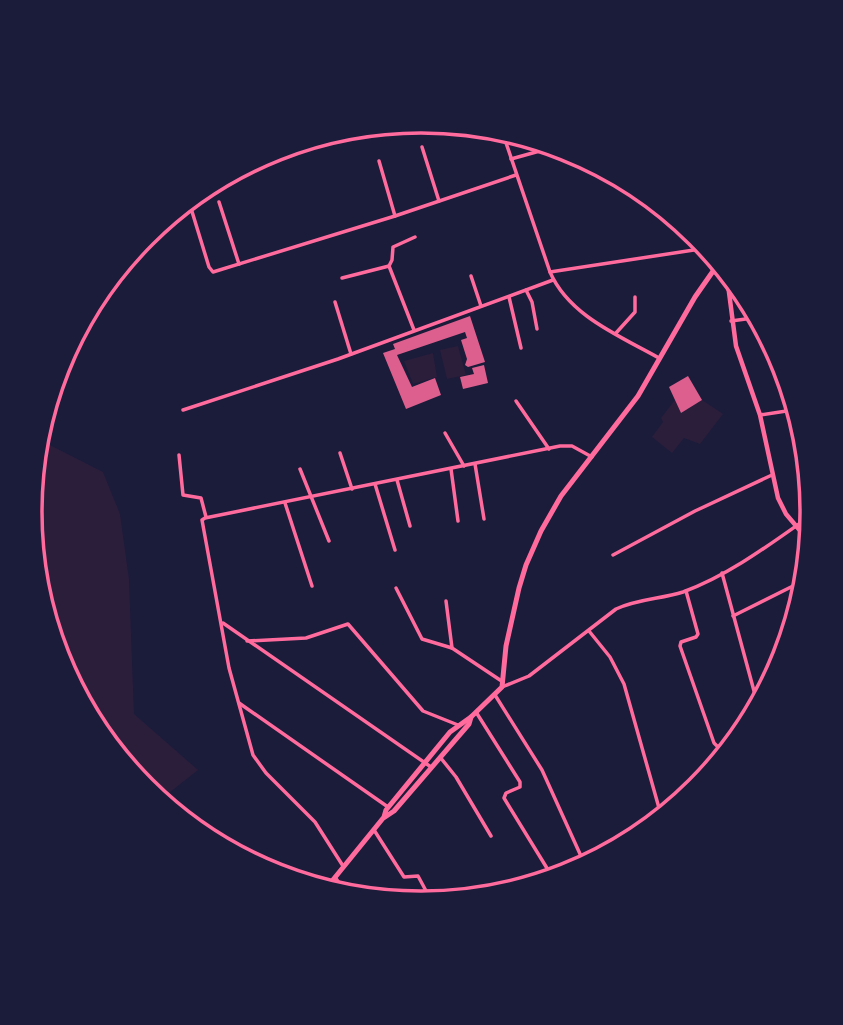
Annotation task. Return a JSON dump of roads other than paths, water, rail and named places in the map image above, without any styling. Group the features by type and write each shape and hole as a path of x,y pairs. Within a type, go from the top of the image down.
{"main road":[{"path":"332,881 428,765 458,724 495,695 502,684 506,646 519,587 533,548 561,496 628,412 714,270"},
{"path":"428,765 440,757 468,724 473,714"}],"street":[{"path":"506,142 553,280 578,310 660,359"},
{"path":"422,146 439,201"},
{"path":"511,159 538,151"},
{"path":"379,161 395,216"},
{"path":"192,210 211,271 216,272 516,175"},
{"path":"219,202 239,264"},
{"path":"342,278 389,265 393,247 415,237"},
{"path":"550,272 695,250"},
{"path":"389,265 414,330"},
{"path":"471,276 481,306"},
{"path":"183,410 351,354 553,280"},
{"path":"728,289 736,346 760,415 778,498 786,514 800,531"},
{"path":"526,290 537,329"},
{"path":"509,297 521,348"},
{"path":"616,334 635,312 635,297"},
{"path":"335,302 351,354"},
{"path":"732,321 747,318"},
{"path":"516,401 550,449"},
{"path":"760,415 787,411"},
{"path":"445,433 464,466"},
{"path":"344,867 316,822 258,765 237,702 202,520 206,517 550,449 572,446 592,457"},
{"path":"340,453 352,489"},
{"path":"179,455 183,495 201,498 206,517"},
{"path":"475,464 484,519"},
{"path":"300,469 329,541"},
{"path":"451,469 458,521"},
{"path":"612,555 695,511 772,475"},
{"path":"397,480 410,526"},
{"path":"375,484 395,550"},
{"path":"285,503 312,586"},
{"path":"396,588 422,639 452,648 502,684 529,676 625,604 660,599 686,591 722,573 801,523"},
{"path":"722,573 755,694"},
{"path":"733,616 794,585"},
{"path":"686,591 698,636 681,642 680,646 714,743 721,746"},
{"path":"446,601 452,648"},
{"path":"221,622 428,765"},
{"path":"247,641 306,638 348,624 423,711 458,724"},
{"path":"589,631 610,657 624,684 659,809"},
{"path":"495,695 542,770 581,857"},
{"path":"237,702 391,809"},
{"path":"473,714 520,782 520,787 506,793 504,799 548,870"},
{"path":"440,757 456,777 491,836"},
{"path":"374,830 404,877 418,876 427,892"},
{"path":"335,877 339,883"}]}
